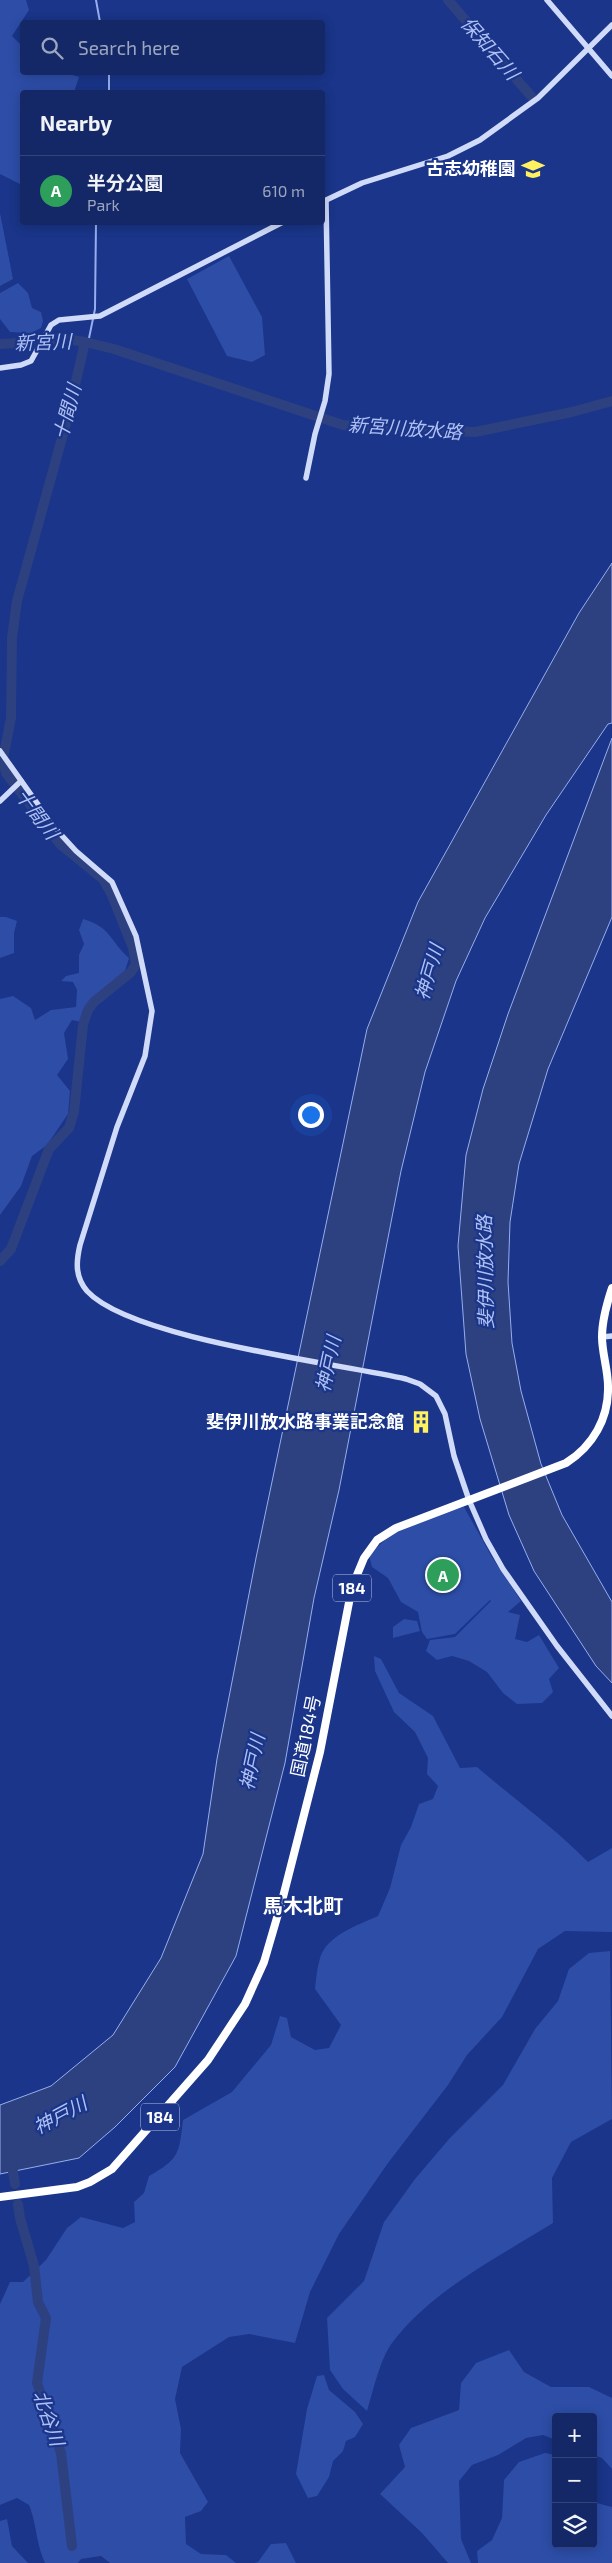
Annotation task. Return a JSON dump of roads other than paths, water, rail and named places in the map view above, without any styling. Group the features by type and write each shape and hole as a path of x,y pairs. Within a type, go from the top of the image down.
{"highway":[{"name":"国道184号","path":"0,2197 77,2187 102,2176 120,2161 179,2096 224,2038 246,2004 264,1962 283,1897 320,1752 352,1586 364,1558 377,1540 396,1528 566,1463 580,1454 591,1442 600,1426 608,1404 608,1385 602,1336 606,1306 612,1288"}],"street":[{"path":"547,0 612,76"},
{"path":"325,202 381,176 448,156 480,140 538,98 612,25"},
{"path":"0,368 21,365 31,360 55,322 63,319 100,316 278,225"},
{"path":"306,478 324,405 329,374 325,225"},
{"path":"0,751 54,827 76,851 112,882 136,936 152,1011 145,1056 118,1127 80,1245 76,1263 77,1273 84,1286 96,1299 132,1318 209,1340 384,1374 420,1384 436,1396 445,1414 454,1456 469,1500 486,1540 503,1569 557,1646 612,1716"},
{"path":"0,801 21,781"},
{"path":"602,1336 612,1336"}],"water":[{"name":"神戸川","path":"612,563 612,723 608,724 546,815 485,918 456,981 425,1072 401,1171 339,1490 314,1598 285,1763 236,1956 175,2067 115,2127 79,2158 0,2174 0,2105 51,2086 113,2035 161,1958 203,1854 217,1759 256,1558 367,1029 418,902 579,613"},
{"name":"斐伊川放水路","path":"612,738 612,917 548,1069 519,1164 510,1222 508,1282 512,1343 521,1391 541,1464 562,1515 612,1602 612,1683 596,1666 534,1571 509,1515 480,1419 466,1354 458,1246 466,1155 483,1089 508,1014"}],"waterway":[{"name":"十間川","path":"96,0 100,20"},
{"name":"保知石川","path":"448,0 531,96"},
{"name":"十間川","path":"109,75 109,90"},
{"name":"十間川","path":"88,343 95,309 96,225"},
{"name":"新宮川","path":"0,344 20,343 26,339 48,340 60,338 85,342"},
{"name":"十間川","path":"0,1261 11,1249 49,1149 69,1128 74,1112 83,1025 88,1010 94,1002 131,972 136,964 133,948 111,893 103,879 60,844 6,773 3,759 11,718 12,638 17,601 67,420 85,342 114,349 343,425 475,432 572,412 612,401"},
{"name":"北谷川","path":"11,2160 15,2184"},
{"name":"北谷川","path":"18,2204 20,2218 34,2266 38,2302 46,2318 37,2383 61,2453 72,2546"}],"place":[{"name":"古志幼稚園","path":"533,169"},
{"name":"斐伊川放水路事業記念館","path":"421,1422"},
{"name":"半分公園","path":"443,1575"}],"district":[{"name":"馬木北町","path":"303,1906"}],"water label":[{"name":"新宮川放水路","path":"405,428"}]}
